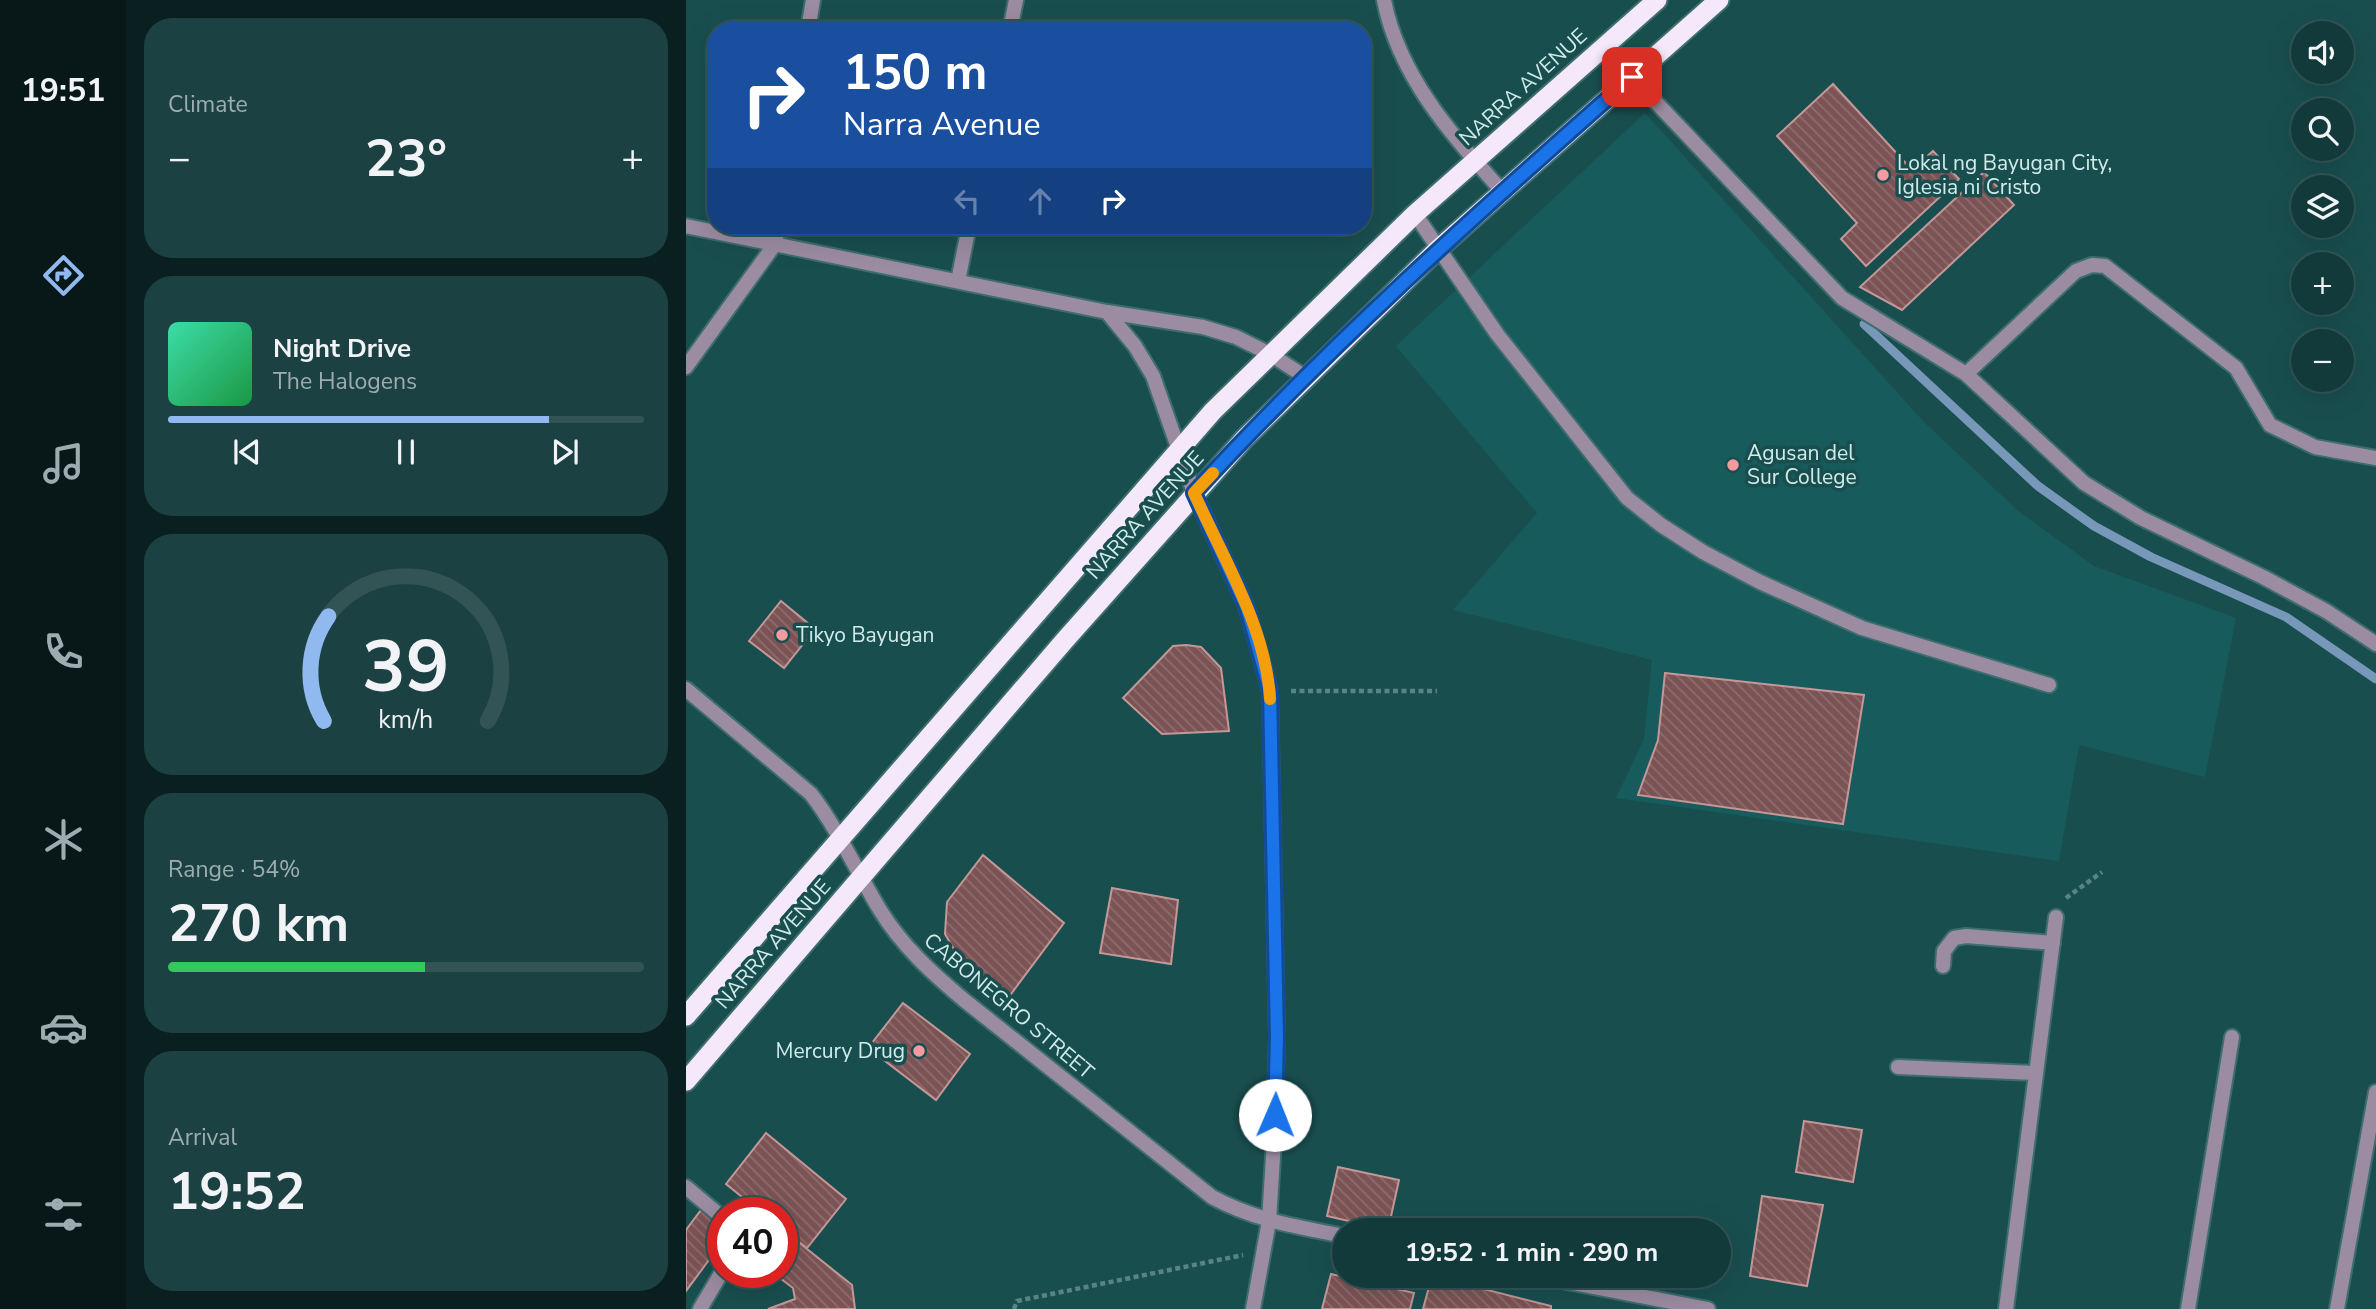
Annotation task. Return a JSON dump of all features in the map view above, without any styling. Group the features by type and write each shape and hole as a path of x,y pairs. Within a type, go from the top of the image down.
{"highway":[{"name":"NARRA AVENUE","path":"686,1016 1178,449 1270,354 1415,214 1657,0"},
{"name":"NARRA AVENUE","path":"686,1081 1194,493 1438,249 1719,0"}],"street":[{"path":"810,21 813,0"},
{"path":"1012,21 1016,0"},
{"path":"1384,0 1404,57 1423,94 1474,161 1502,191"},
{"path":"1632,77 1842,298 1966,374 2084,484 2141,518 2326,611 2376,644"},
{"path":"1415,214 1497,334 1627,498 1661,525 1760,582 1862,628 2049,685"},
{"path":"686,226 707,230"},
{"path":"730,235 1107,312 1203,327 1236,337 1270,354 1307,378"},
{"path":"686,367 775,244 776,235"},
{"path":"958,281 967,235"},
{"path":"1966,374 2076,271 2092,265 2105,266 2236,368 2270,425 2315,447 2376,458"},
{"path":"1107,312 1135,345 1153,376 1194,493 1247,608 1270,691 1277,1037 1269,1221 1253,1309"},
{"name":"CABONEGRO STREET","path":"686,689 804,787 826,814 839,841 901,940 930,971 1180,1175 1240,1212 1269,1221 1332,1234"},
{"path":"2006,1309 2056,917"},
{"path":"1943,966 1944,951 1954,938 2053,943"},
{"path":"2188,1309 2232,1037"},
{"path":"1898,1067 2036,1073"},
{"path":"2337,1309 2376,1092"},
{"path":"686,1187 707,1205"},
{"path":"700,1309 712,1288"},
{"path":"1598,1288 1708,1309"}],"path":[{"path":"1270,691 1437,691"},
{"path":"2056,917 2063,900 2102,872"},
{"path":"1014,1309 1017,1301 1264,1251"}],"shaded area":[{"name":"Agusan del Sur College","path":"1645,113 1923,421 2017,510 2094,566 2236,618 2205,777 2079,745 2059,861 1616,798 1644,739 1652,660 1453,610 1537,513 1396,346"}],"building":[{"name":"Lokal ng Bayugan City, Iglesia ni Cristo","path":"1833,84 1912,170 1933,151 1959,179 1866,266 1841,239 1857,223 1777,136"},
{"path":"1984,172 2014,205 1902,310 1860,287"},
{"name":"Tikyo Bayugan","path":"781,601 815,629 784,668 749,641"},
{"path":"1173,646 1201,647 1221,668 1229,731 1162,734 1123,698"},
{"path":"1665,673 1864,695 1843,824 1638,795 1658,740"},
{"path":"983,855 1064,923 1008,998 959,958 945,934 947,902"},
{"path":"1112,888 1178,900 1171,964 1100,953"},
{"name":"Mercury Drug","path":"903,1003 970,1054 936,1100 868,1048"},
{"path":"1804,1121 1862,1130 1853,1182 1796,1172"},
{"path":"766,1133 846,1199 807,1248 798,1241 798,1197 742,1197 726,1184"},
{"path":"1338,1167 1399,1180 1391,1218 1327,1216"},
{"path":"1762,1196 1823,1205 1807,1286 1750,1276"},
{"path":"704,1206 707,1208 707,1263 686,1291 686,1230"},
{"path":"798,1242 852,1285 855,1309 768,1309 795,1299 793,1288 798,1288"},
{"path":"1331,1274 1332,1288 1392,1288 1414,1293 1410,1309 1322,1309"},
{"path":"1429,1288 1480,1288 1551,1306 1551,1309 1423,1309"}],"waterway":[{"path":"1864,324 2038,486 2094,526 2151,557 2286,617 2376,679"}],"slow traffic":[{"path":"1213,473 1194,493 1247,608 1261,651 1270,699"}],"place":[{"name":"Lokal ng Bayugan City, Iglesia ni Cristo","path":"1883,175"},
{"name":"Agusan del Sur College","path":"1733,465"},
{"name":"Tikyo Bayugan","path":"782,635"},
{"name":"Mercury Drug","path":"919,1051"}],"route":[{"path":"1275,1115 1277,1037 1270,691 1247,608 1194,493 1244,439 1438,249 1632,77"}]}
